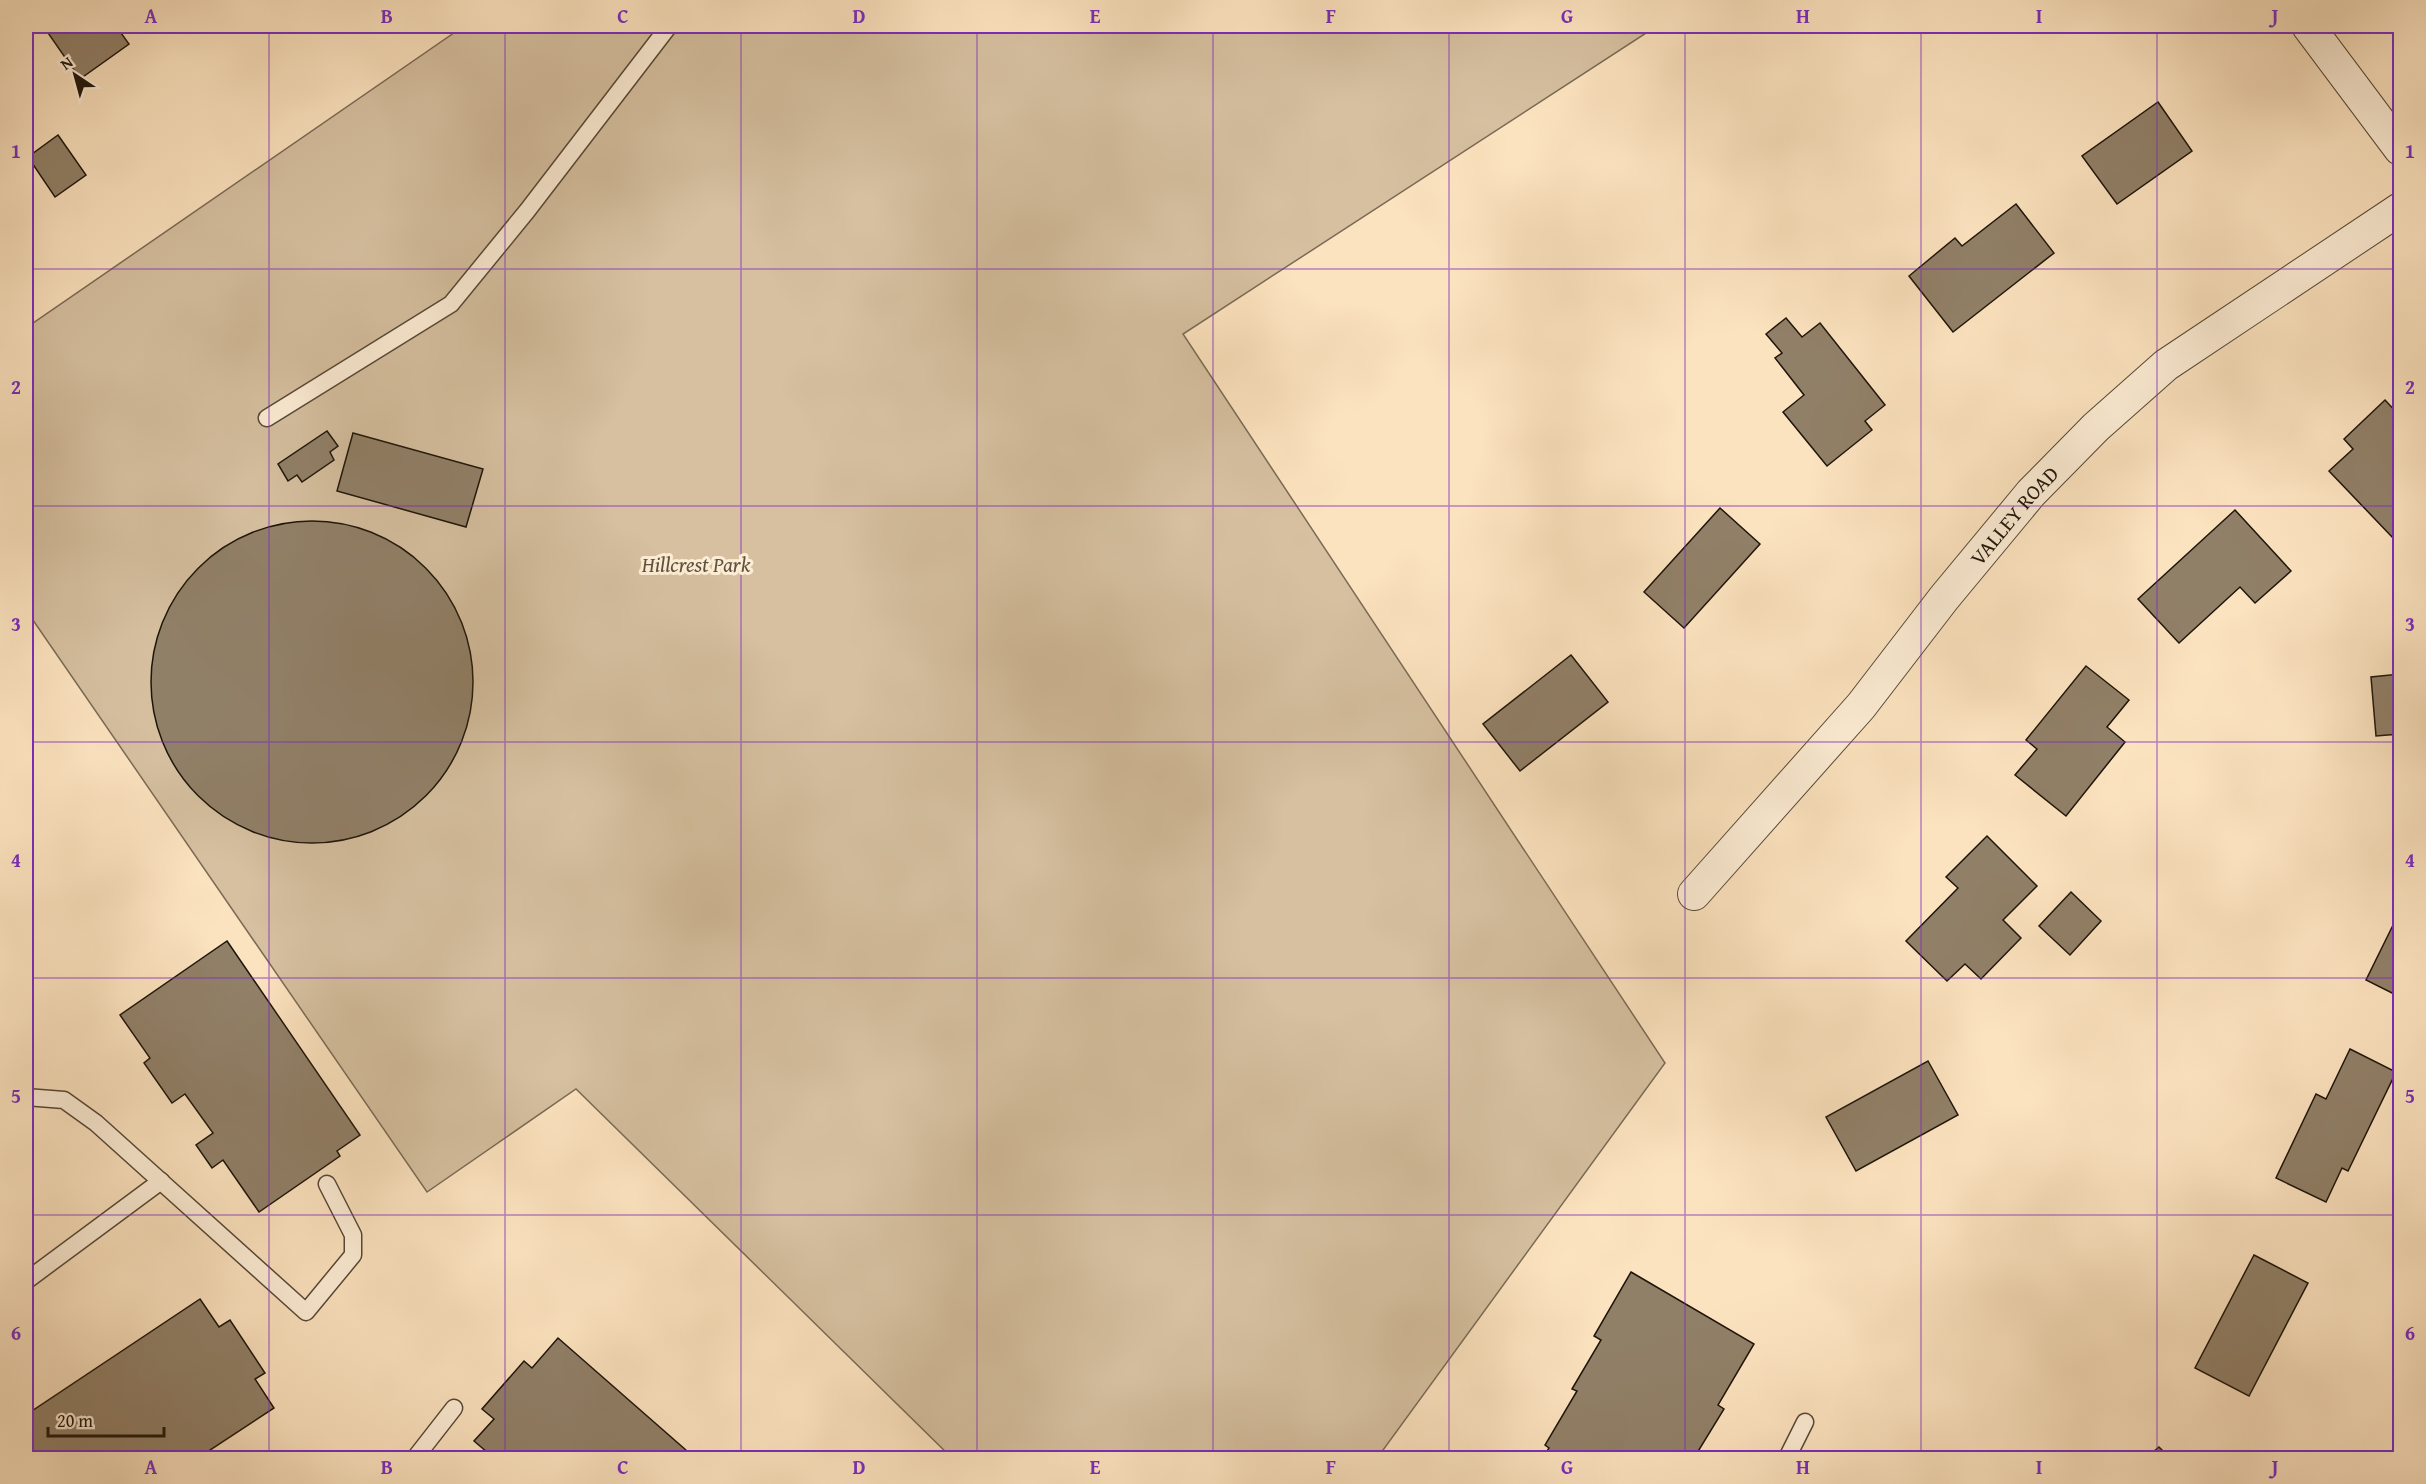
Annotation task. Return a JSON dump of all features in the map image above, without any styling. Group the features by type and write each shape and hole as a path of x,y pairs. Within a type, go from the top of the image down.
{"street":[{"path":"2308,26 2400,149"},
{"name":"VALLEY ROAD","path":"1694,894 1861,706 1944,598 2031,493 2096,428 2166,365 2400,209"}],"lane":[{"path":"267,418 451,304 527,211 669,26"},
{"path":"26,1097 64,1100 96,1123 306,1312 353,1255 353,1234 327,1184"},
{"path":"26,1281 161,1181"},
{"path":"415,1458 454,1408"},
{"path":"1787,1458 1804,1422"}],"green space":[{"name":"Hillcrest Park","path":"464,26 1657,26 1183,334 1665,1063 1383,1450 1387,1458 952,1458 576,1089 427,1192 26,610 26,328"}],"building":[{"path":"53,26 116,26 129,44 80,79 46,30"},
{"path":"2158,102 2192,151 2117,204 2082,156"},
{"path":"58,135 86,175 55,197 28,157"},
{"path":"2016,204 2054,253 1953,332 1909,276 1955,238 1962,246"},
{"path":"1786,318 1802,337 1820,323 1885,405 1865,421 1872,430 1827,466 1783,412 1804,395 1775,358 1782,353 1766,334"},
{"path":"2385,400 2400,416 2400,531 2393,538 2329,471 2353,449 2344,439"},
{"path":"327,431 338,446 330,452 334,460 302,482 297,475 288,481 278,464"},
{"path":"353,433 483,469 466,527 337,491"},
{"path":"1720,508 1760,544 1684,628 1644,592"},
{"path":"2235,510 2291,571 2255,603 2240,587 2179,643 2138,599"},
{"path":"312,521 343,524 374,533 401,548 426,568 446,593 461,620 470,651 473,682 470,713 461,744 446,771 426,796 401,816 374,831 343,840 312,843 281,840 250,831 223,816 198,796 178,771 163,744 154,713 151,682 154,651 163,620 178,593 198,568 223,548 250,533 281,524"},
{"path":"1571,655 1608,702 1520,771 1483,724"},
{"path":"2086,666 2129,700 2107,727 2125,742 2066,816 2015,775 2037,749 2026,740"},
{"path":"2400,674 2400,734 2376,736 2371,677"},
{"path":"1987,836 2037,886 2003,920 2021,938 1981,979 1965,964 1947,981 1906,941 1958,888 1946,877"},
{"path":"2071,892 2101,921 2070,955 2039,926"},
{"path":"2400,911 2400,997 2366,980"},
{"path":"227,941 360,1135 337,1151 340,1156 259,1212 223,1160 212,1168 196,1145 213,1133 185,1094 172,1103 144,1063 150,1058 120,1015"},
{"path":"2350,1049 2396,1072 2348,1171 2342,1168 2326,1202 2276,1178 2316,1094 2326,1099"},
{"path":"1928,1061 1958,1115 1856,1171 1826,1117"},
{"path":"2254,1255 2308,1283 2249,1396 2195,1368"},
{"path":"1631,1272 1754,1344 1718,1405 1724,1409 1694,1458 1543,1458 1549,1448 1545,1445 1577,1391 1572,1389 1601,1340 1594,1336"},
{"path":"200,1299 219,1327 230,1320 265,1373 255,1379 274,1408 198,1458 26,1458 26,1415"},
{"path":"558,1338 695,1458 494,1458 474,1441 494,1419 482,1409 524,1361 532,1368"},
{"path":"2159,1447 2170,1458 2146,1458"}]}
